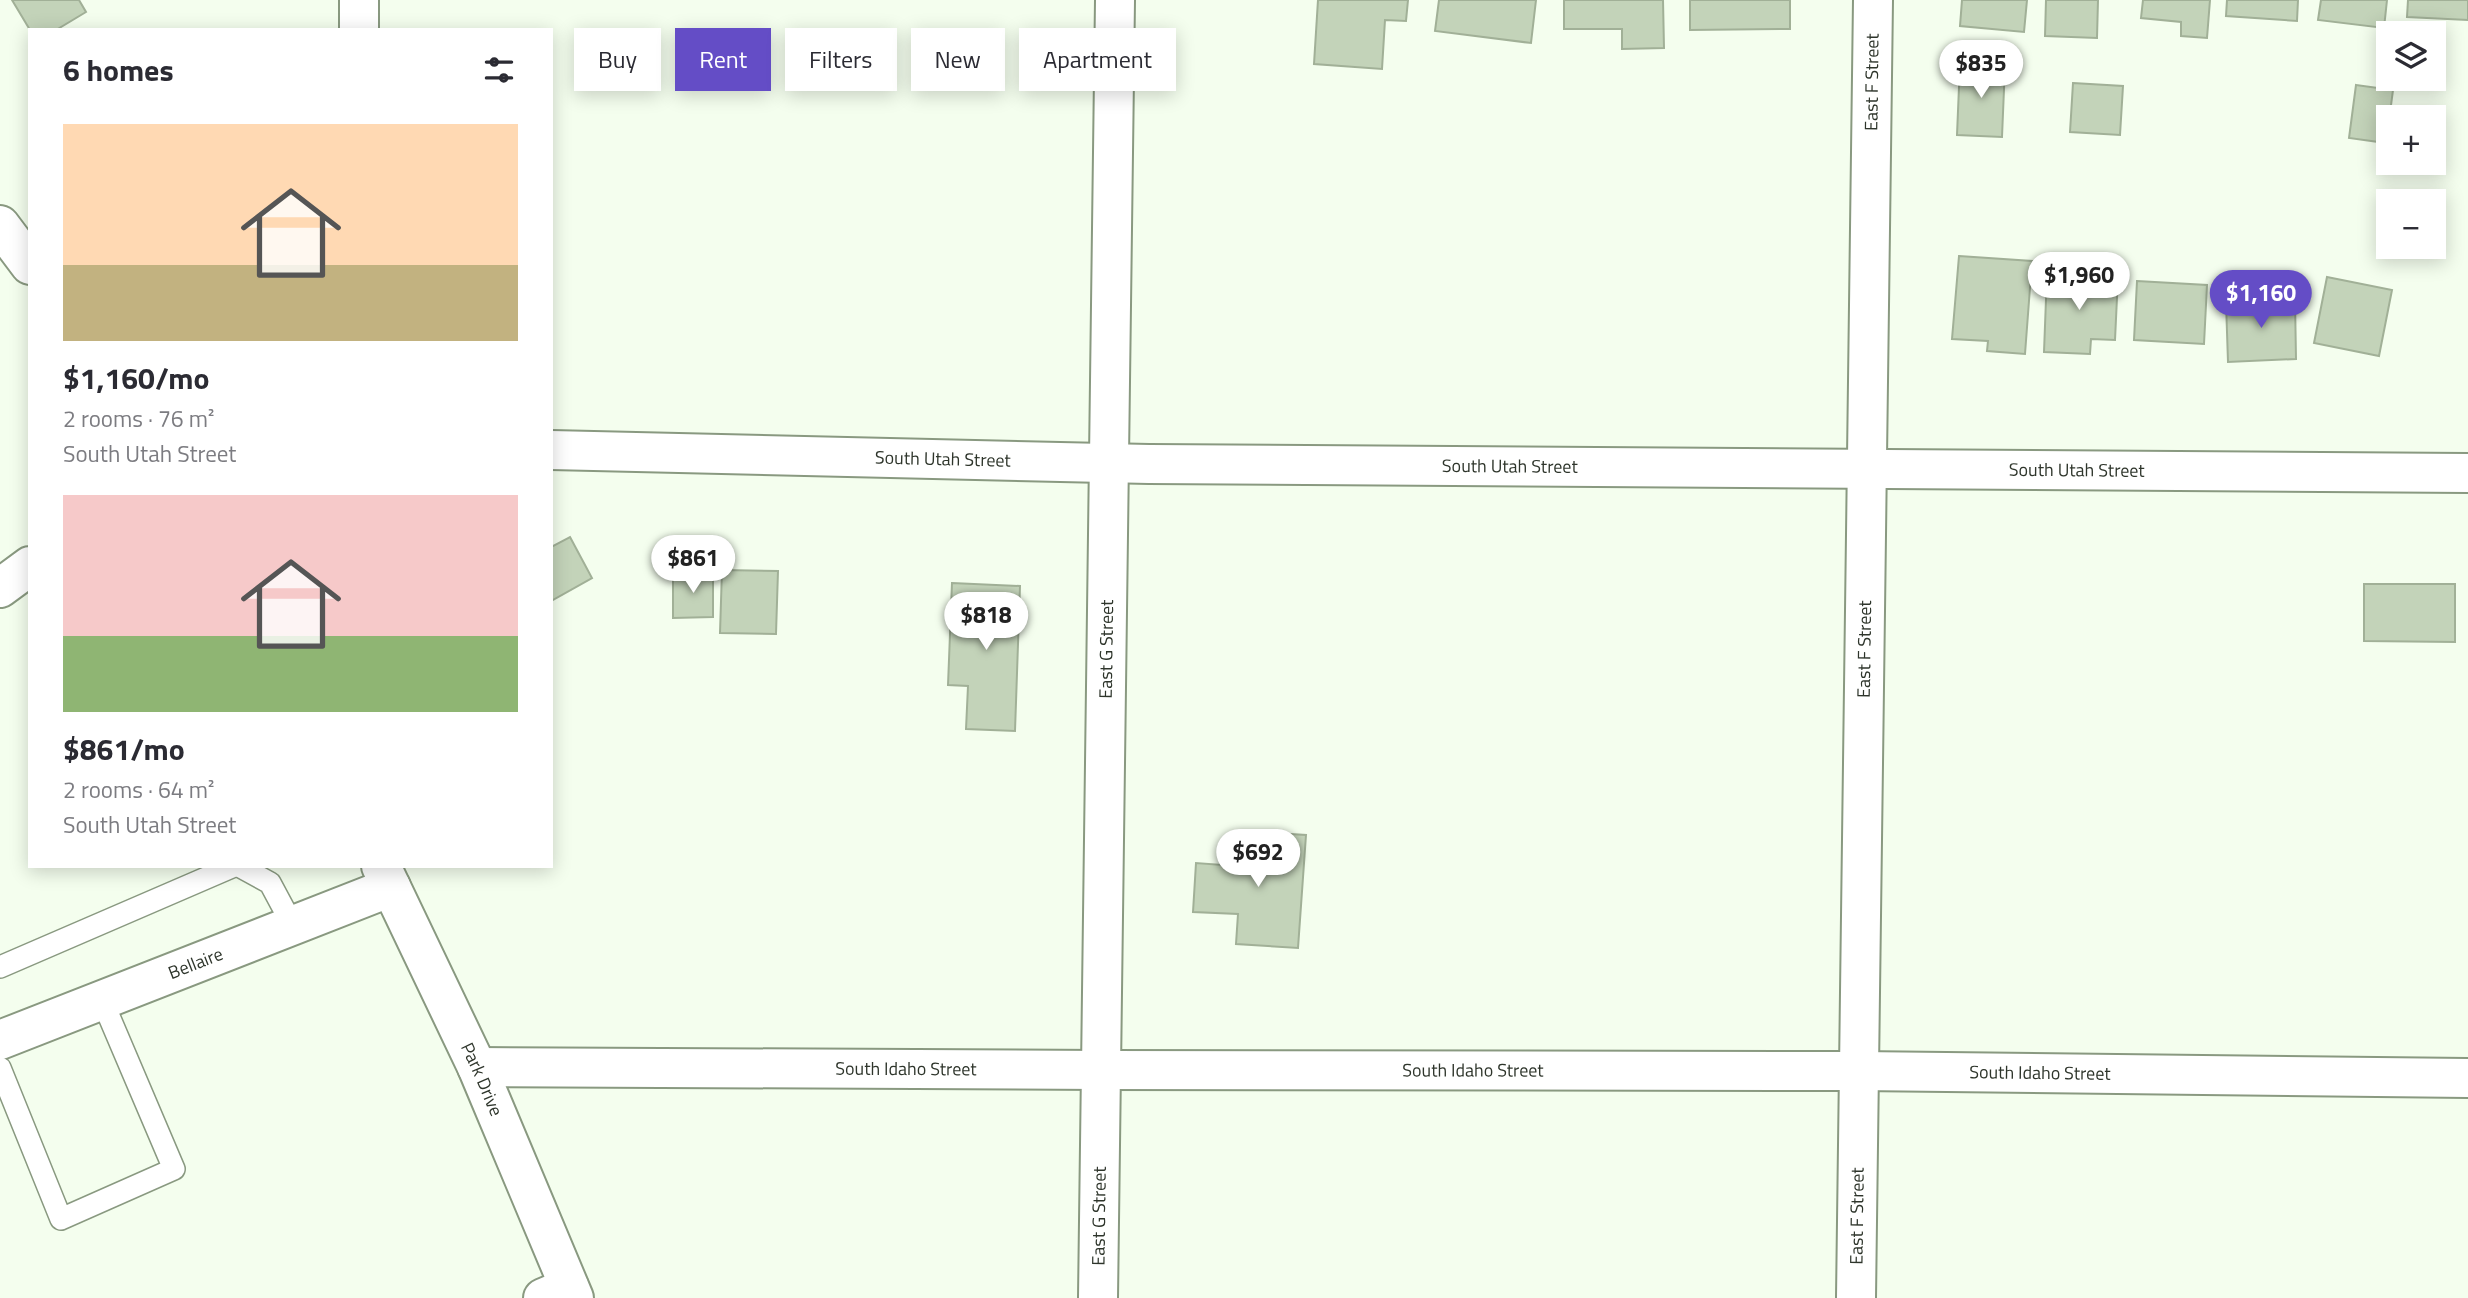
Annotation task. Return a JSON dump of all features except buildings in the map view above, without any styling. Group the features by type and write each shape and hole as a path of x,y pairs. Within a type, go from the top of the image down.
{"street":[{"path":"359,0 359,28"},
{"name":"East G Street","path":"1098,1298 1115,0"},
{"name":"East F Street","path":"1856,1298 1873,0"},
{"path":"0,225 28,262"},
{"name":"South Utah Street","path":"553,450 1110,463 2468,472"},
{"path":"0,588 28,567"},
{"name":"Bellaire","path":"0,1040 293,926 386,877"},
{"name":"Park Drive","path":"386,877 477,1067 562,1294"},
{"name":"South Idaho Street","path":"477,1067 1859,1071 2468,1078"}],"lane":[{"path":"0,967 228,868"},
{"path":"243,868 270,883 293,926"},
{"path":"0,1068 61,1219 174,1170 102,1000"}]}
